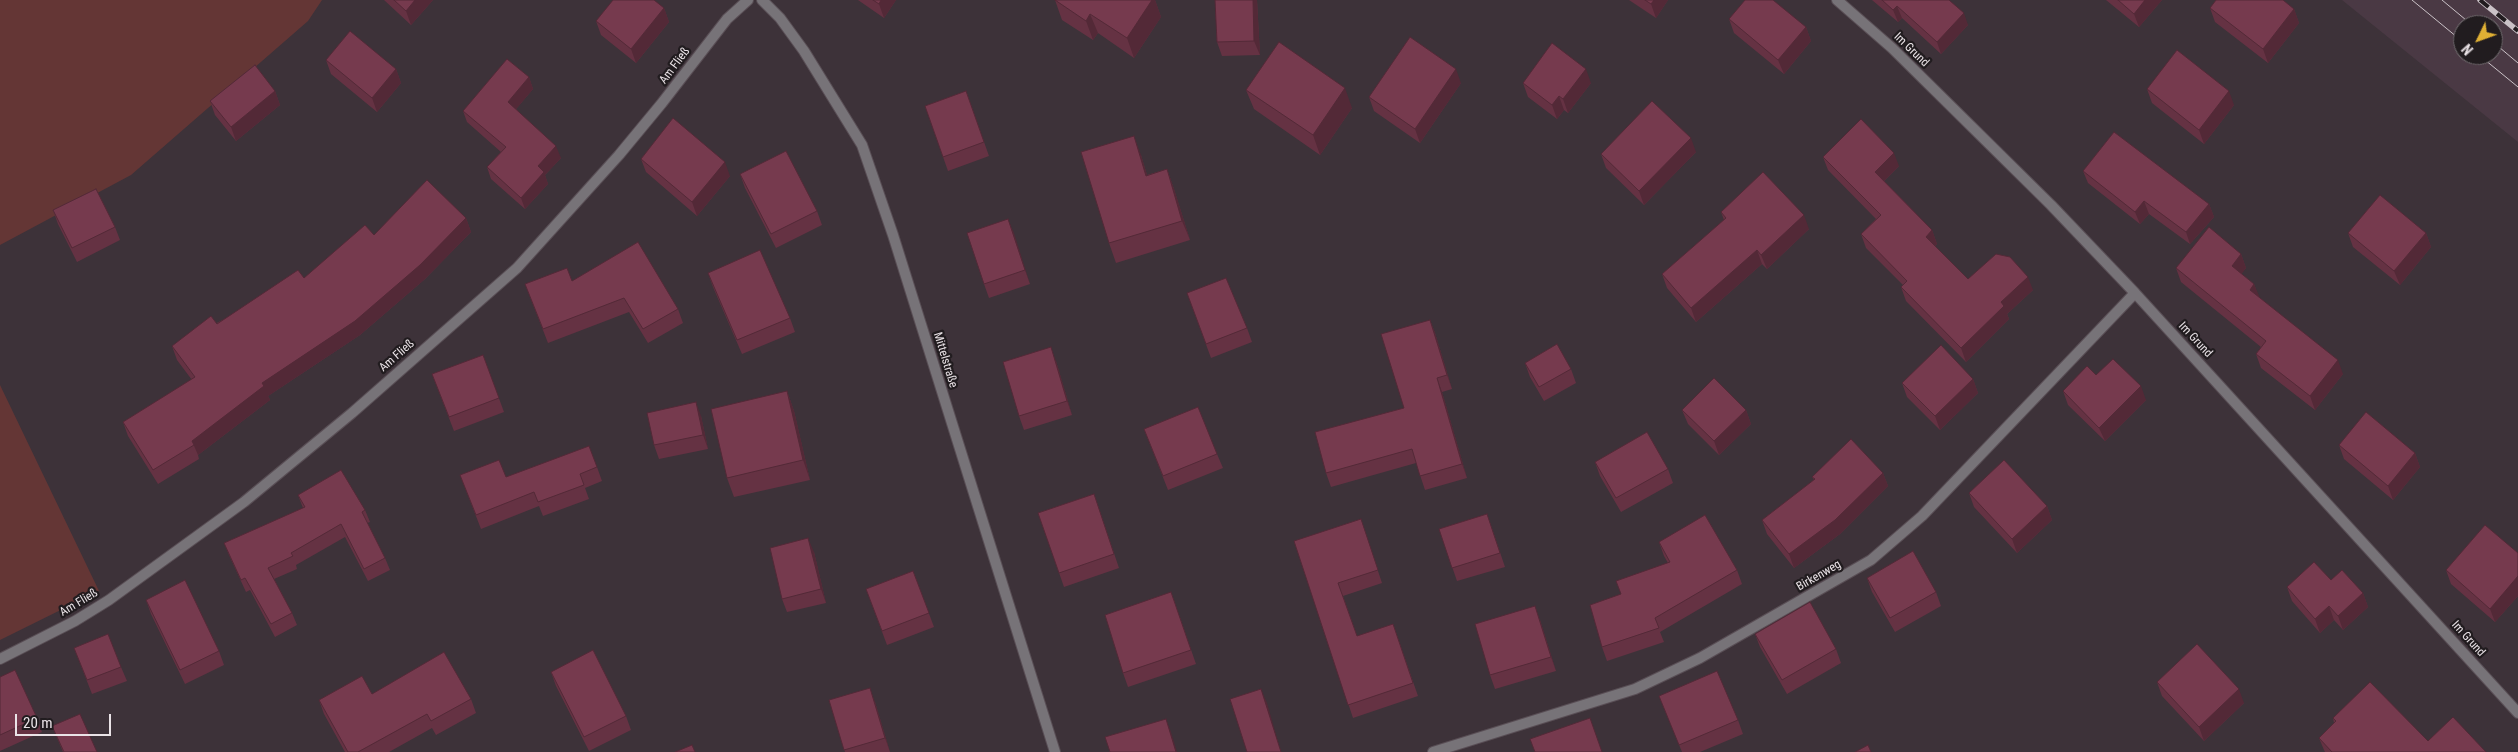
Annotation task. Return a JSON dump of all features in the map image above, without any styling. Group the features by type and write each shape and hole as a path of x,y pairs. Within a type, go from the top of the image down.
{"street":[{"name":"Am Fließ","path":"0,659 75,621 108,600 244,502 352,413 517,268 604,172 662,103 727,19 748,0"},
{"name":"Mittelstraße","path":"762,0 780,18 804,51 862,145 893,235 1055,752"},
{"name":"Im Grund","path":"1837,0 1898,55 2051,205 2135,293 2518,713"},
{"name":"Birkenweg","path":"1433,752 1635,689 1708,654 1871,560 1922,516 2135,293"}],"shaded area":[{"path":"0,0 322,0 308,21 131,175 0,245"},
{"path":"2342,0 2518,0 2518,142"},
{"path":"0,385 99,591 0,640"}],"building":[{"path":"394,0 415,0 406,11"},
{"path":"613,0 654,0 664,8 631,49 596,21"},
{"path":"873,0 881,0 879,4"},
{"path":"1055,0 1152,0 1127,38 1090,14 1086,21"},
{"path":"1215,0 1253,0 1254,41 1217,42"},
{"path":"1645,0 1654,0 1651,4"},
{"path":"1745,0 1773,0 1806,27 1778,60 1729,19"},
{"path":"1882,0 1949,0 1964,13 1937,42 1897,6 1893,10"},
{"path":"2118,0 2145,0 2134,14"},
{"path":"2216,0 2283,0 2294,9 2263,49 2210,8"},
{"path":"350,31 396,69 372,98 326,60"},
{"path":"1410,37 1456,69 1415,129 1369,97"},
{"path":"1279,42 1345,88 1313,135 1246,90"},
{"path":"1552,43 1586,69 1563,99 1559,96 1552,105 1523,83"},
{"path":"2177,50 2229,91 2199,130 2147,89"},
{"path":"507,59 529,77 508,102 556,146 538,166 544,172 521,198 487,167 506,147 463,111"},
{"path":"255,65 275,91 231,127 210,101"},
{"path":"966,91 984,142 943,157 925,106"},
{"path":"1652,101 1691,138 1639,191 1601,154"},
{"path":"673,118 725,162 692,202 641,159"},
{"path":"1861,119 1894,153 1875,172 1932,230 1926,237 1968,279 1996,254 2010,257 2028,277 2001,302 2004,306 1961,348 1901,287 1907,281 1861,234 1881,215 1823,157"},
{"path":"2114,132 2209,204 2186,232 2144,201 2135,212 2083,171"},
{"path":"1134,136 1146,176 1167,169 1182,221 1109,243 1081,152"},
{"path":"786,151 817,211 771,234 740,174"},
{"path":"1763,172 1804,215 1761,255 1757,250 1691,308 1662,274 1726,218 1721,212"},
{"path":"427,180 466,218 420,265 355,321 262,383 264,386 192,441 194,445 153,470 123,422 195,377 172,346 211,316 217,324 298,270 304,278 365,225 374,235"},
{"path":"96,189 115,227 72,248 53,210"},
{"path":"2380,195 2426,233 2394,271 2348,233"},
{"path":"1008,219 1025,270 984,284 967,233"},
{"path":"2209,227 2241,254 2232,266 2254,284 2250,290 2338,360 2310,396 2256,354 2266,341 2176,268"},
{"path":"638,242 678,309 643,329 624,298 543,329 525,284 567,268 572,281"},
{"path":"760,250 790,318 737,340 708,273"},
{"path":"1226,278 1247,328 1206,344 1187,293"},
{"path":"1430,320 1447,375 1437,378 1462,464 1420,476 1412,449 1326,473 1315,432 1404,408 1381,334"},
{"path":"1557,344 1571,369 1539,387 1525,363"},
{"path":"1941,345 1973,379 1935,416 1902,383"},
{"path":"1051,347 1067,401 1019,416 1003,362"},
{"path":"483,355 499,398 449,417 432,374"},
{"path":"2113,359 2141,386 2099,428 2063,391 2087,366 2096,375"},
{"path":"1714,378 1746,410 1714,441 1682,410"},
{"path":"787,391 803,460 727,478 711,409"},
{"path":"696,402 703,435 654,445 647,413"},
{"path":"1198,407 1217,454 1163,476 1144,429"},
{"path":"2366,412 2415,453 2388,486 2339,445"},
{"path":"1647,432 1668,469 1616,498 1595,462"},
{"path":"1851,439 1883,473 1835,520 1789,554 1762,520 1815,479 1812,477"},
{"path":"589,446 597,467 580,474 584,485 538,502 534,492 476,515 460,475 499,460 506,477"},
{"path":"2004,460 2047,506 2012,539 1969,493"},
{"path":"341,470 365,510 362,512 385,558 364,569 341,524 291,553 293,556 268,568 292,613 271,624 245,578 241,580 224,543 305,507 298,495"},
{"path":"1094,494 1114,554 1059,573 1038,513"},
{"path":"1487,514 1500,553 1452,568 1439,529"},
{"path":"1705,515 1737,570 1655,618 1659,628 1602,647 1590,605 1621,594 1616,581 1670,562 1659,542"},
{"path":"1361,519 1378,570 1338,583 1357,636 1393,624 1413,683 1348,705 1294,541"},
{"path":"2485,525 2518,553 2518,576 2490,609 2446,570"},
{"path":"808,538 821,589 782,599 770,548"},
{"path":"1913,551 1936,592 1890,618 1867,578"},
{"path":"2314,562 2331,580 2342,570 2363,593 2338,616 2329,606 2315,619 2287,587"},
{"path":"913,571 929,613 882,631 866,589"},
{"path":"185,580 219,651 180,670 146,600"},
{"path":"1171,592 1191,650 1123,673 1105,615"},
{"path":"1810,602 1836,649 1782,680 1755,634"},
{"path":"1535,606 1551,657 1490,675 1475,624"},
{"path":"108,634 121,667 87,680 74,648"},
{"path":"2197,644 2239,689 2199,727 2157,682"},
{"path":"593,650 626,716 584,737 551,672"},
{"path":"444,652 471,699 431,721 427,714 358,752 348,752 319,700 362,676 372,694"},
{"path":"15,670 37,718 0,735 0,677"},
{"path":"1717,671 1738,720 1679,745 1659,696"},
{"path":"2370,682 2428,741 2453,717 2486,752 2332,752 2319,738 2336,721 2333,718"},
{"path":"870,688 885,738 844,750 829,700"},
{"path":"1261,689 1281,752 1247,752 1230,699"},
{"path":"80,714 97,752 64,752 52,726"},
{"path":"1590,718 1602,752 1535,752 1530,739"},
{"path":"1166,719 1176,752 1110,752 1105,737"},
{"path":"692,745 695,752 675,752"},
{"path":"1868,745 1871,752 1855,752"}],"tram line":[{"path":"2412,0 2453,34"},
{"path":"2442,0 2460,15"},
{"path":"2503,50 2518,63"},
{"path":"2491,65 2518,87"}],"railway":[{"path":"2480,0 2518,31"}]}
